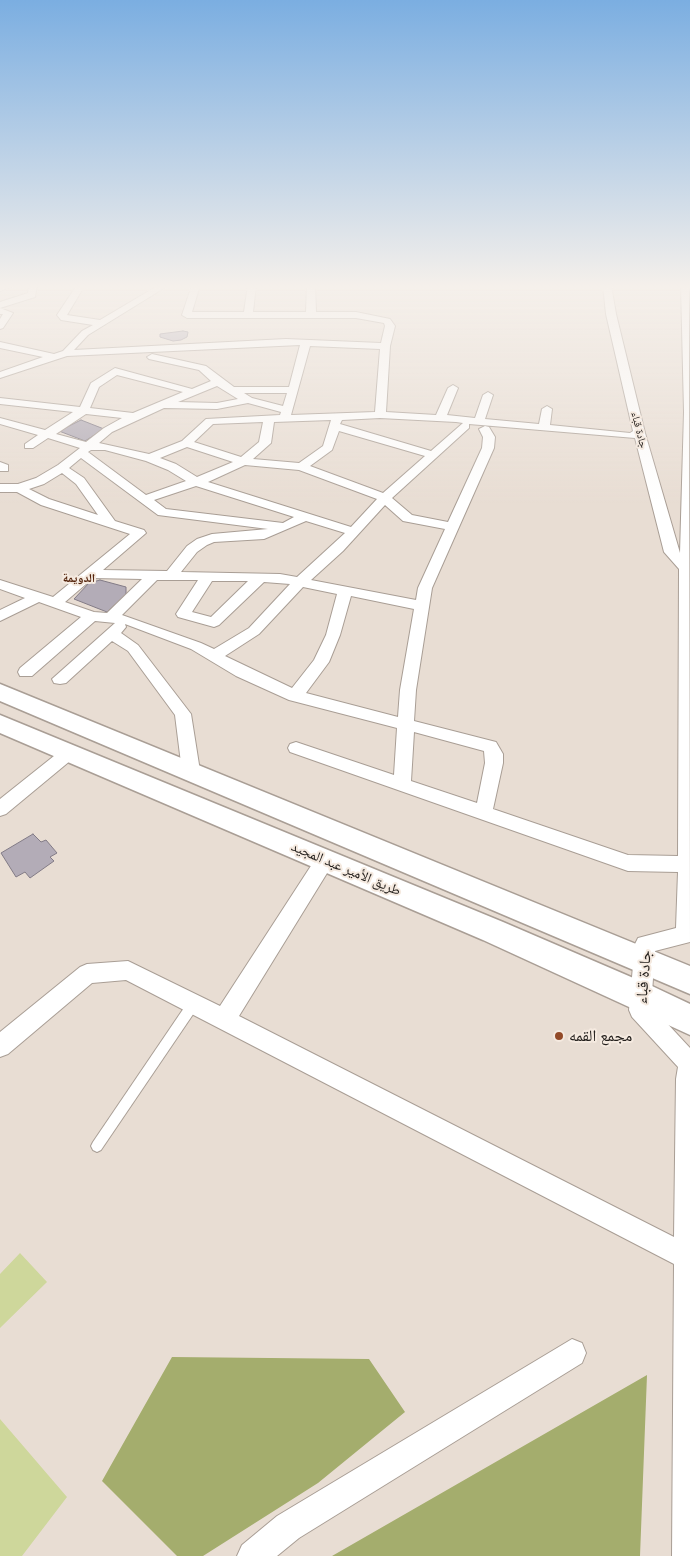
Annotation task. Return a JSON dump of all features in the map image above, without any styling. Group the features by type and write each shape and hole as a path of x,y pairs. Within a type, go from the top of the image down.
{"main road":[{"path":"0,692 690,980"},
{"name":"طريق الأمير عبد المجيد","path":"0,723 494,931 641,996 690,1020"},
{"path":"240,824 259,800"}],"street":[{"path":"0,374 46,358"},
{"path":"139,365 150,358"},
{"path":"29,446 83,411 95,385 115,371 139,365 209,363 217,358"},
{"path":"286,414 302,358"},
{"path":"380,415 384,358"},
{"name":"جادة قباء","path":"621,358 671,552 686,568"},
{"name":"جادة قباء","path":"688,361 686,568 688,937 645,944 640,1010 689,1062 687,1079 688,1556"},
{"path":"209,363 218,382 248,400 286,414 336,421 433,455"},
{"path":"139,365 194,392"},
{"path":"0,488 19,488 40,481 62,468 108,430 134,416 218,382"},
{"path":"440,418 454,388"},
{"path":"232,390 293,390"},
{"path":"402,783 408,690 425,588 488,448 489,437 482,425 488,395"},
{"path":"160,405 188,407 217,406 248,400"},
{"path":"0,401 134,416"},
{"path":"544,428 547,409"},
{"path":"150,458 186,443 210,421 270,419 286,414"},
{"path":"336,421 380,415 440,418 627,443 644,450"},
{"path":"417,417 465,426 544,428 631,436 639,432"},
{"path":"146,499 221,473 243,461 264,443 270,419"},
{"path":"301,467 328,448 336,421"},
{"path":"0,422 84,449 162,512 285,527"},
{"path":"214,656 254,631 285,602 300,582 354,532 385,498 465,426"},
{"path":"186,443 243,461 301,467 385,498 408,518 453,527"},
{"path":"84,449 105,447 150,458 172,467 194,482 354,532"},
{"path":"62,468 80,481 111,524"},
{"path":"19,488 45,502 140,533 55,603"},
{"path":"171,576 192,549 202,542 212,538 264,535 304,517"},
{"path":"89,574 280,578 422,606"},
{"path":"110,618 153,576"},
{"path":"207,577 183,614 214,622 260,578"},
{"path":"0,584 92,616 127,620 196,646 295,696 490,746 494,763 484,811"},
{"path":"295,696 321,662 333,635 345,591"},
{"path":"0,616 38,597"},
{"path":"26,672 92,616"},
{"path":"60,679 127,620"},
{"path":"112,634 133,648 183,714 191,771"},
{"path":"296,748 484,811 628,863 689,856"},
{"path":"0,808 70,752"},
{"path":"225,1018 325,860"},
{"path":"0,1046 88,974 128,970 225,1018 687,1257"},
{"path":"253,1556 288,1527 572,1352"}],"lane":[{"path":"96,1146 194,1003"}],"green space":[{"path":"20,1253 47,1282 0,1328 0,1274"},
{"path":"172,1357 369,1359 405,1412 318,1483 203,1556 177,1556 102,1481"},
{"path":"647,1375 640,1556 332,1556"},
{"path":"0,1419 67,1497 22,1556 0,1556"}],"building":[{"path":"81,420 104,429 85,441 59,431"},
{"path":"100,580 126,587 126,595 107,612 74,599 89,583"},
{"path":"33,834 41,842 46,840 57,853 50,857 54,861 30,878 25,872 16,877 1,853"}],"place":[{"name":"مجمع القمه","path":"559,1036"}],"district":[{"name":"الدويمة","path":"79,578"}]}
